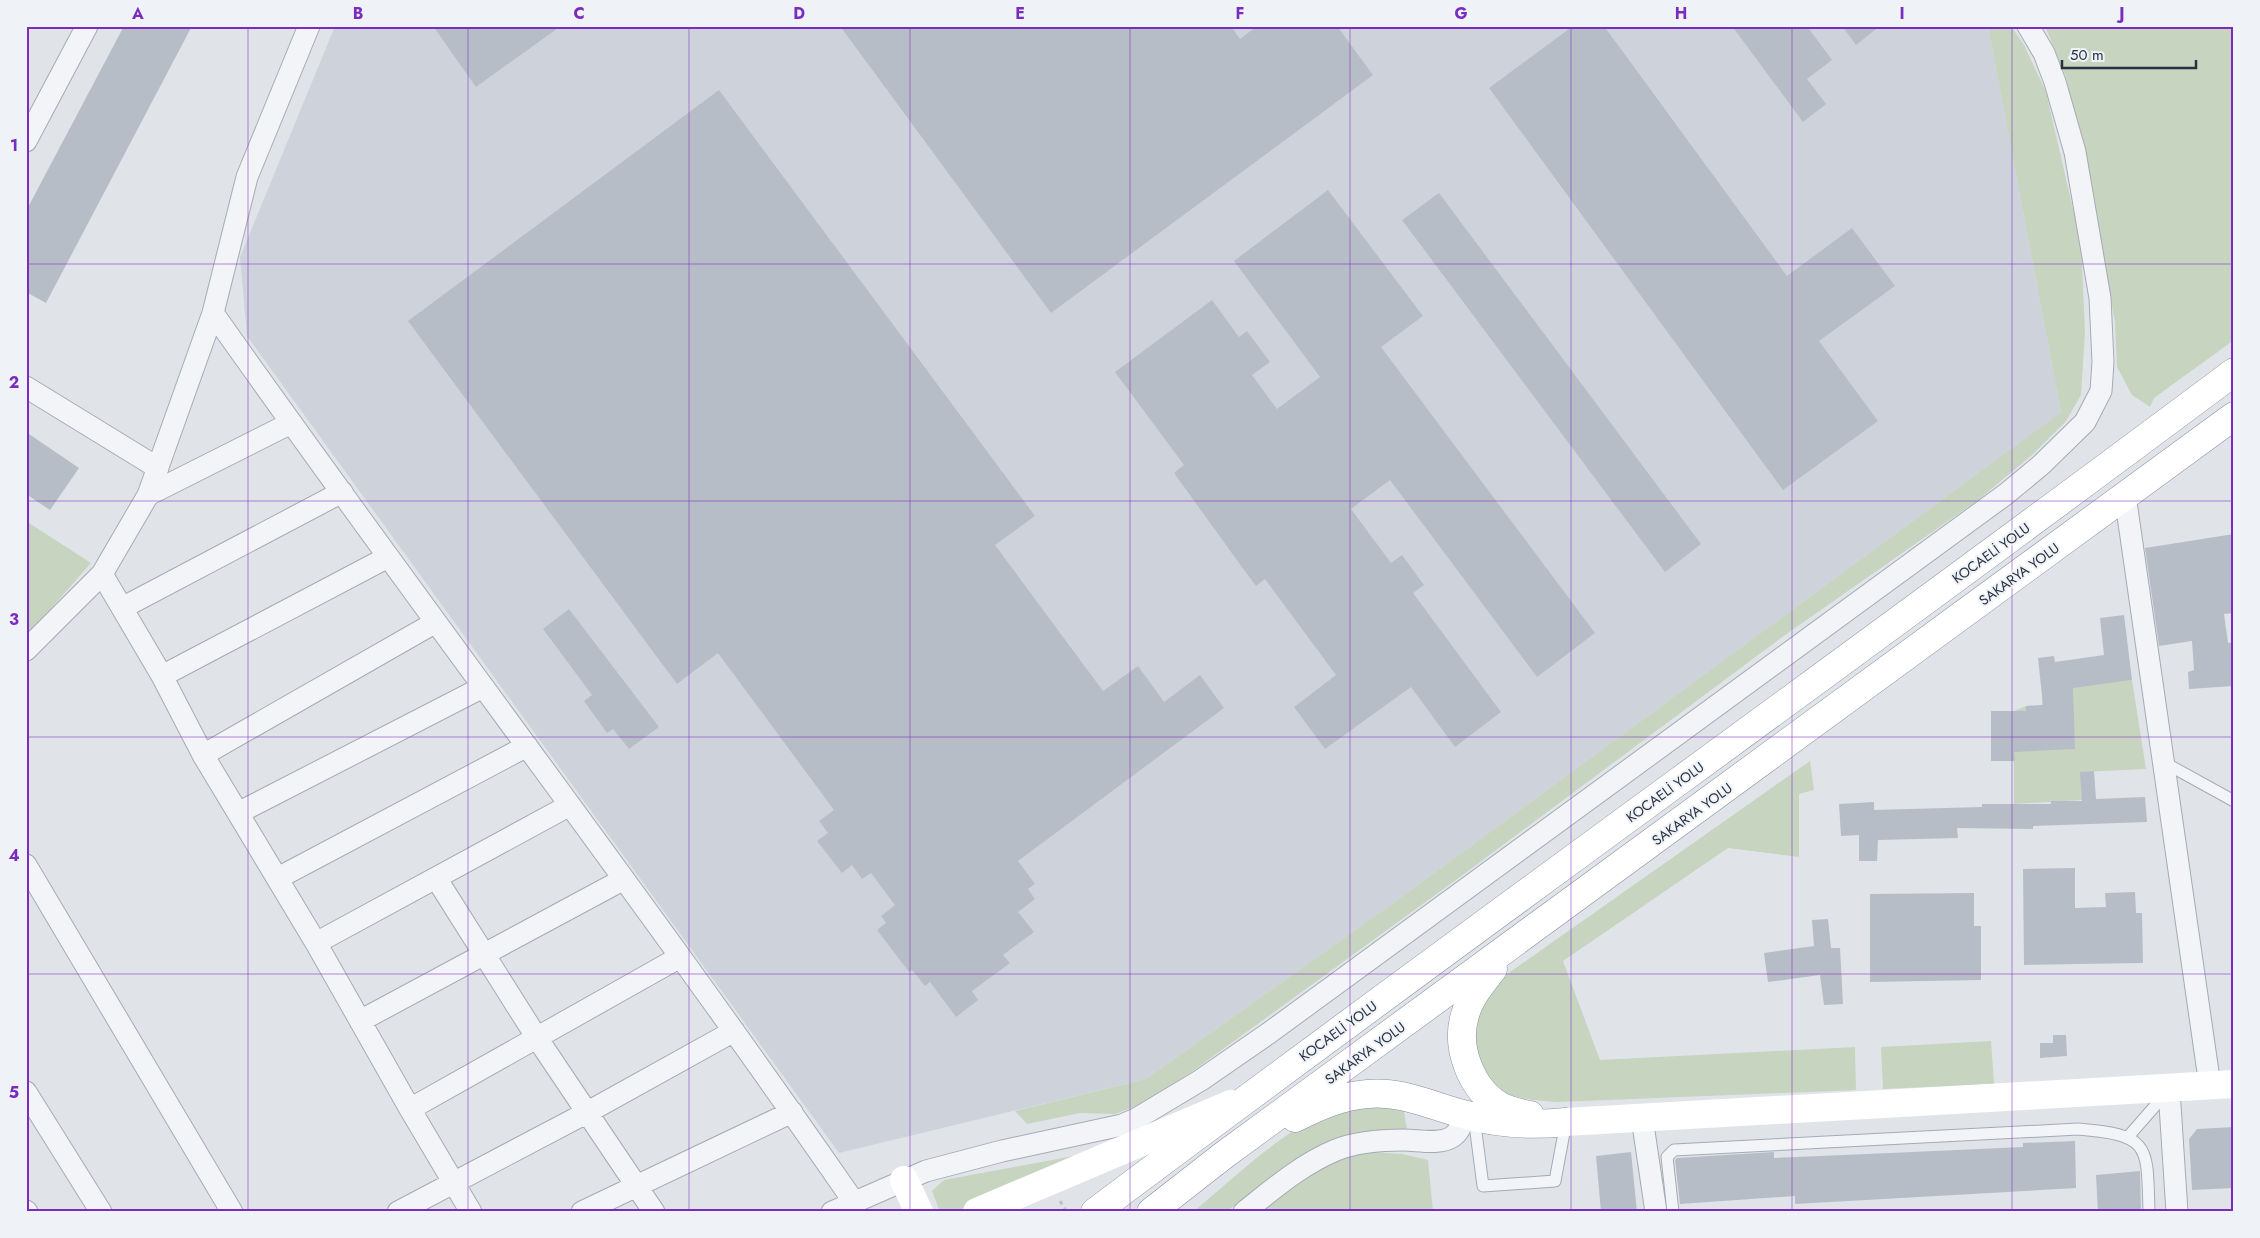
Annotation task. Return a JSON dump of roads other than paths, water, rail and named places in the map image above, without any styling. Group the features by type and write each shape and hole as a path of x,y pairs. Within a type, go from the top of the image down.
{"main road":[{"name":"KOCAELİ YOLU","path":"1095,1212 1244,1099 2009,540 2234,372"},
{"name":"SAKARYA YOLU","path":"1151,1212 1224,1155 2234,416"},
{"path":"1512,946 1480,985 1464,1015 1461,1034 1468,1064 1476,1082 1498,1105 1515,1112 1566,1122"},
{"path":"1224,1155 1302,1114 1348,1097 1368,1093 1388,1094 1417,1100 1469,1116 1538,1125 2169,1090 2222,1085"},
{"path":"977,1212 1244,1099"},
{"path":"904,1180 919,1212"}],"street":[{"path":"26,141 87,26"},
{"path":"26,650 102,574 148,495 212,313 247,177 309,26"},
{"path":"832,1212 926,1171 1002,1150 1122,1125 1150,1112 1201,1080 1269,1033 2006,494 2042,466 2073,436 2094,407 2102,391 2103,362 2100,298 2075,152 2055,82 2044,53 2028,26"},
{"path":"212,313 734,1031 854,1202"},
{"path":"26,387 158,468"},
{"path":"148,495 291,423"},
{"path":"122,608 342,492"},
{"path":"2125,495 2165,763 2222,1085"},
{"path":"162,676 388,557"},
{"path":"102,574 162,676 202,755 278,878 471,1212"},
{"path":"202,755 436,622"},
{"path":"238,813 484,687"},
{"path":"278,878 527,746"},
{"path":"316,943 570,805"},
{"path":"26,865 232,1212"},
{"path":"436,878 537,1038 654,1212"},
{"path":"360,1021 624,879"},
{"path":"410,1109 680,957"},
{"path":"398,1212 588,1112 734,1031"},
{"path":"2169,1090 2177,1212"},
{"path":"26,1092 101,1212"},
{"path":"582,1212 792,1112"},
{"path":"1244,1212 1309,1164 1337,1150 1362,1143 1444,1141 1454,1137 1469,1116"},
{"path":"1642,1118 1656,1212"}],"lane":[{"path":"2165,763 2234,801"},
{"path":"2127,1138 2169,1090"},
{"path":"1469,1116 1483,1186 1555,1181 1566,1122"},
{"path":"1673,1212 1668,1157 1674,1150 2078,1129 2107,1132 2127,1138 2138,1144 2146,1157 2150,1212"}]}
